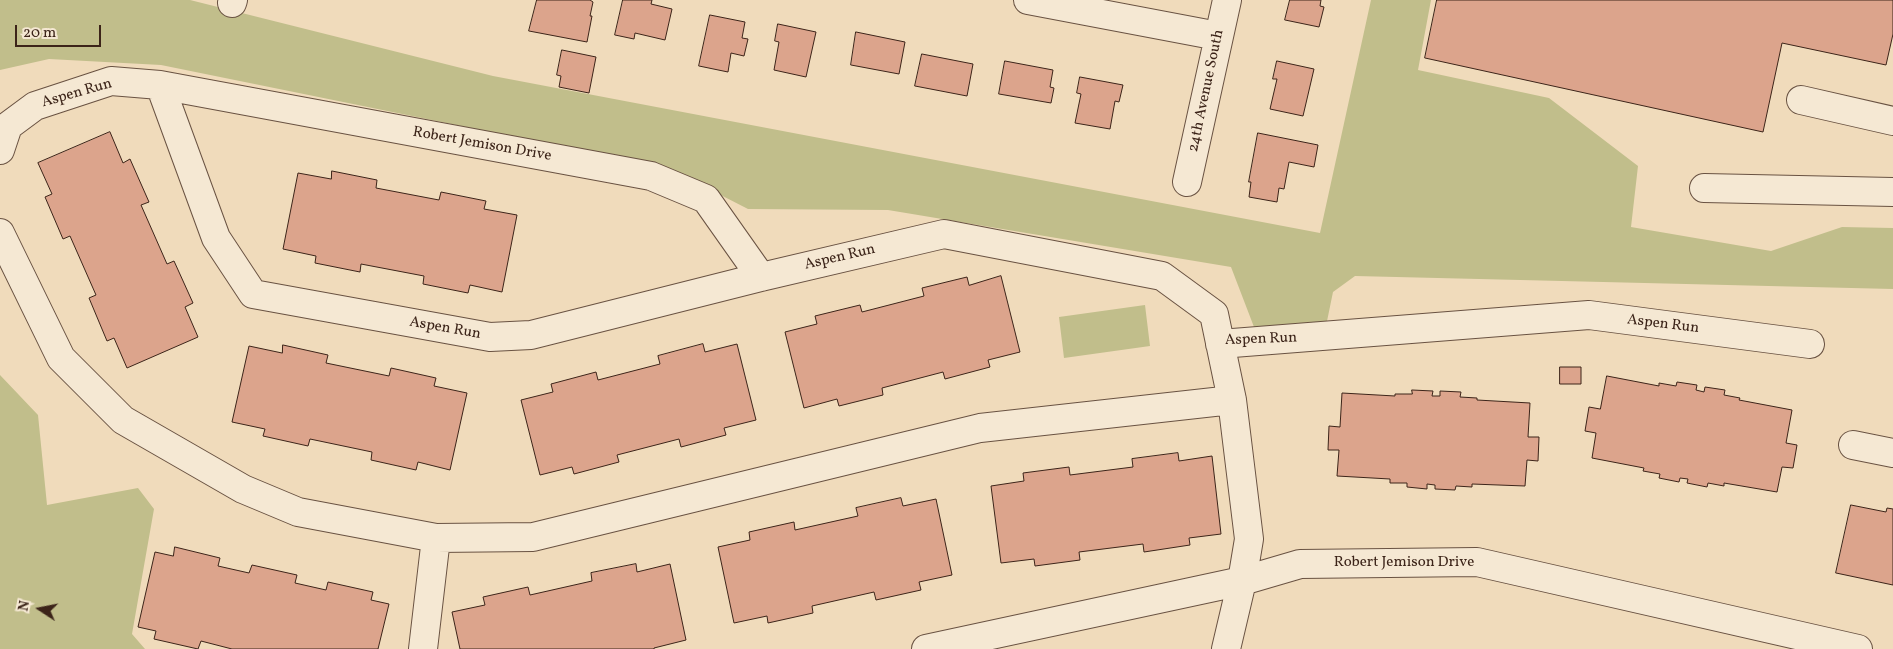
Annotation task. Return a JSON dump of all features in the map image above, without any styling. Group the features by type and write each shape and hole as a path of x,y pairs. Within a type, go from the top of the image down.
{"street":[{"path":"1028,0 1218,36"},
{"name":"24th Avenue South","path":"1187,182 1227,0"},
{"name":"Aspen Run","path":"0,150 8,126 35,106 111,81 160,86 216,238 253,294 490,337 531,335 761,277 944,234 1162,276 1214,314 1220,344 1589,315 1810,344"},
{"name":"Robert Jemison Drive","path":"160,86 651,176 706,199 761,277"},
{"path":"1801,100 1893,121"},
{"path":"1704,188 1893,192"},
{"path":"0,233 61,358 123,420 242,489 298,512 436,538 533,537 980,428 1232,400"},
{"path":"1220,344 1232,400 1249,538 1242,581 1226,649"},
{"path":"1853,445 1893,453"},
{"path":"423,649 436,538"},
{"name":"Robert Jemison Drive","path":"1242,581 1300,564 1477,562 1858,649"},
{"path":"926,649 1025,639 1242,581"}],"shaded area":[{"path":"0,0 190,0 493,76 1320,233 1371,0 1431,0 1418,70 1549,98 1638,166 1631,227 1771,251 1842,227 1893,228 1893,289 1355,276 1333,292 1326,326 1254,327 1231,267 888,210 748,209 668,168 161,65 49,59 0,70"},
{"path":"1145,305 1150,346 1064,358 1059,317"},
{"path":"0,375 38,415 47,505 138,488 154,509 132,634 145,649 0,649"}],"building":[{"path":"537,0 590,0 593,2 587,42 529,31"},
{"path":"623,0 652,0 651,4 672,9 665,40 635,33 634,39 615,35"},
{"path":"1290,0 1321,0 1320,6 1324,7 1319,27 1285,20"},
{"path":"1437,0 1893,0 1893,34 1886,65 1782,43 1763,132 1425,58"},
{"path":"710,15 745,22 742,38 748,39 744,56 731,53 728,72 699,66"},
{"path":"778,24 816,32 806,77 774,70 779,42 775,41"},
{"path":"856,32 905,42 899,74 851,65"},
{"path":"562,50 596,57 589,93 559,87 561,76 557,75"},
{"path":"922,54 973,64 967,96 915,86"},
{"path":"1005,61 1053,70 1050,87 1054,88 1051,103 999,94"},
{"path":"1277,61 1314,69 1303,116 1270,109 1277,79 1273,79"},
{"path":"1080,77 1123,85 1119,102 1115,101 1110,129 1075,123 1081,94 1077,93"},
{"path":"110,132 123,163 130,159 149,202 141,205 167,264 174,261 193,303 185,307 198,337 127,368 114,338 107,341 89,298 96,295 70,236 63,239 45,197 52,194 38,163"},
{"path":"1258,133 1318,145 1314,167 1289,162 1284,189 1279,188 1277,202 1249,197 1251,182 1249,182"},
{"path":"332,171 377,180 376,188 439,200 441,192 486,201 484,209 517,215 502,292 470,285 468,293 423,284 424,276 361,264 360,272 315,263 316,256 283,249 298,173 331,179"},
{"path":"1001,276 1020,352 988,360 990,367 945,379 943,372 882,388 883,395 839,406 837,399 804,408 785,332 817,324 815,316 860,305 862,312 924,296 922,288 967,277 969,285"},
{"path":"703,344 705,352 737,344 756,420 724,428 726,435 681,447 679,439 617,455 619,462 574,474 572,467 540,475 521,400 553,392 551,384 596,372 598,380 660,364 658,356"},
{"path":"283,345 328,355 326,363 389,376 391,368 436,378 434,386 467,393 450,470 418,462 416,470 371,460 372,452 310,439 308,446 263,436 265,429 232,422 249,346 282,353"},
{"path":"1560,367 1581,367 1581,384 1560,384"},
{"path":"1607,376 1659,386 1659,383 1676,386 1677,382 1697,385 1696,390 1704,392 1705,387 1725,390 1724,395 1740,398 1739,400 1792,410 1786,443 1797,445 1793,468 1782,467 1777,492 1724,483 1724,486 1708,483 1707,487 1687,483 1688,479 1680,478 1679,482 1659,478 1660,474 1643,471 1644,468 1592,458 1596,433 1585,431 1589,407 1600,409"},
{"path":"1412,390 1433,391 1432,396 1440,396 1440,391 1461,392 1460,397 1477,398 1477,400 1530,403 1528,437 1539,437 1538,461 1527,460 1525,486 1472,484 1472,487 1456,486 1455,490 1435,489 1435,485 1427,484 1427,489 1407,487 1407,483 1390,483 1390,479 1337,476 1339,450 1328,450 1329,426 1340,427 1342,393 1395,396 1395,394 1412,394"},
{"path":"1178,453 1179,461 1212,456 1221,534 1189,538 1190,545 1144,552 1143,544 1079,552 1080,560 1035,566 1034,559 1001,563 991,486 1024,481 1023,473 1069,467 1070,475 1133,467 1132,459"},
{"path":"901,498 903,506 936,499 952,575 919,582 921,590 876,600 874,592 812,606 813,613 768,623 767,616 734,623 718,547 750,540 749,532 794,522 795,530 858,516 856,508"},
{"path":"1851,505 1886,512 1887,508 1893,509 1893,585 1836,573"},
{"path":"175,547 220,558 218,566 249,573 252,565 297,575 295,583 326,590 328,582 373,592 371,600 389,604 378,649 232,649 201,641 198,649 154,639 156,631 138,627 155,552 173,556"},
{"path":"636,564 637,572 670,564 686,640 654,649 460,649 452,612 485,605 483,597 528,587 530,595 592,581 591,573"}]}
